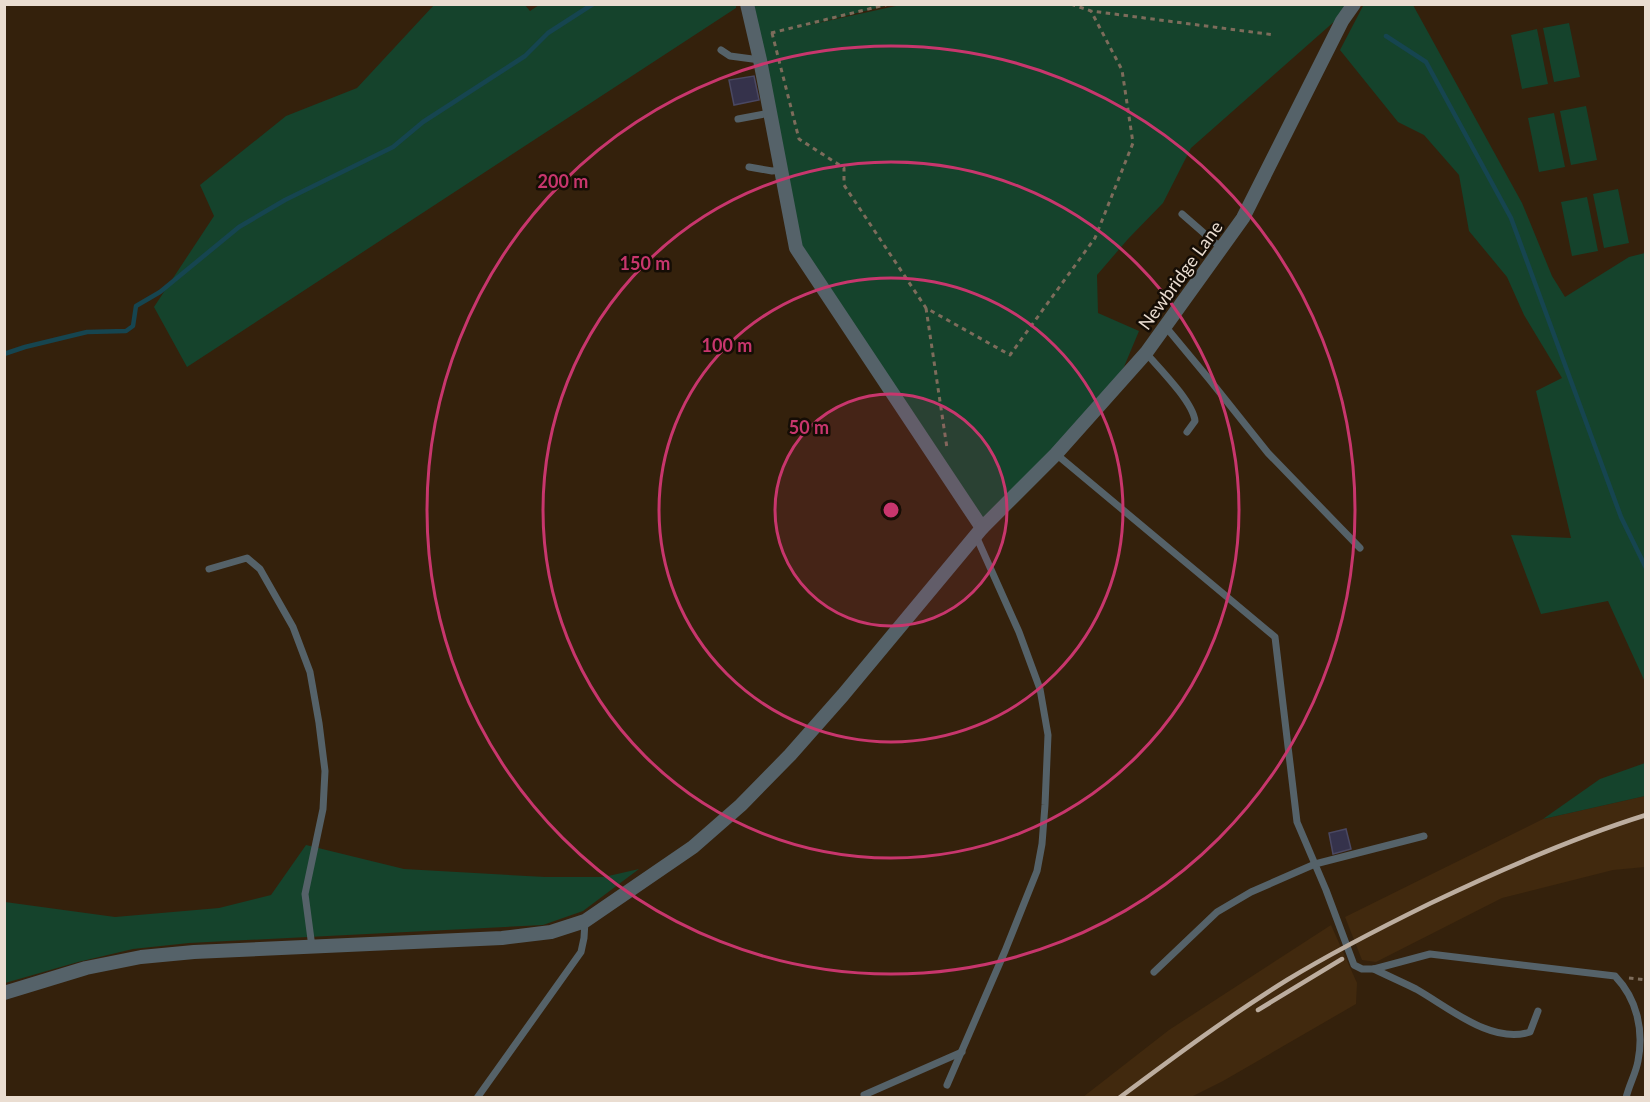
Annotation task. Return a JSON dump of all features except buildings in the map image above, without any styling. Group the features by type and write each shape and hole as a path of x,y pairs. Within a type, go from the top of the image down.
{"street":[{"path":"747,4 796,248 979,532"},
{"name":"Newbridge Lane","path":"4,993 86,968 141,957 194,952 502,938 551,932 585,921 693,847 741,806 790,754 843,695 979,532 1056,454 1146,352 1243,218 1342,21 1354,4"}],"lane":[{"path":"721,50 730,56 760,60"},
{"path":"738,119 770,113"},
{"path":"749,167 772,171 781,170"},
{"path":"1182,214 1221,248"},
{"path":"1165,326 1268,453 1360,548"},
{"path":"1146,352 1193,412 1195,422 1187,432"},
{"path":"1056,454 1275,637 1297,822 1354,964 1362,969 1374,969 1430,954 1615,976 1627,988 1638,1015 1640,1035 1638,1062 1626,1098"},
{"path":"947,1085 1037,871 1045,815 1048,735 1040,689 979,532"},
{"path":"209,569 247,558 260,569 293,627 310,672 325,771 323,809 306,894 312,947"},
{"path":"1155,972 1216,912 1251,892 1315,864 1424,836"},
{"path":"477,1098 581,952 585,921"},
{"path":"1374,969 1415,988 1475,1025 1494,1032 1519,1035 1530,1032 1538,1011"},
{"path":"864,1095 962,1052"}],"path":[{"path":"755,37 889,4"},
{"path":"1071,4 1091,11 1275,35"},
{"path":"926,308 1010,355 1095,238 1133,143 1122,70 1091,11"},
{"path":"772,33 799,139 844,168 844,185 926,308 947,449"}],"shaded area":[{"path":"1645,796 1645,867 1613,870 1502,898 1376,962 1362,960 1345,917 1543,819"},
{"path":"1331,925 1357,983 1356,1004 1191,1097 1083,1097 1169,1030"}],"green space":[{"path":"736,4 736,8 187,367 154,307 214,216 200,185 286,116 357,88 434,5 525,5 530,11 539,5"},
{"path":"905,4 1353,5 1191,148 1163,203 1097,275 1098,313 1139,331 1116,386 982,528 796,248 747,5 889,5 804,26"},
{"path":"1370,4 1413,5 1522,203 1552,276 1565,297 1629,257 1645,253 1645,682 1608,601 1541,614 1511,535 1571,538 1536,391 1562,378 1524,315 1507,277 1469,231 1459,175 1424,135 1398,122 1340,50 1363,6"},
{"path":"1569,23 1580,77 1554,82 1543,28"},
{"path":"1537,29 1548,84 1522,89 1511,35"},
{"path":"1586,106 1597,160 1571,165 1560,111"},
{"path":"1554,113 1565,167 1539,172 1528,118"},
{"path":"1618,189 1629,243 1604,248 1593,194"},
{"path":"1587,197 1598,251 1572,256 1561,202"},
{"path":"1645,763 1645,796 1543,819 1600,779"},
{"path":"306,845 404,869 545,877 604,877 639,869 583,911 543,925 189,943 133,949 5,983 5,902 115,917 219,908 271,895"}],"waterway":[{"path":"4,354 87,332 126,331 133,326 136,306 160,292 239,227 285,200 393,147 423,122 525,56 548,33 593,4"},
{"path":"1386,36 1426,62 1511,218 1621,517 1646,568"}],"railway":[{"path":"1119,1098 1244,1008 1340,950 1431,903 1510,867 1564,844 1646,815"},
{"path":"1258,1010 1342,959"}]}
